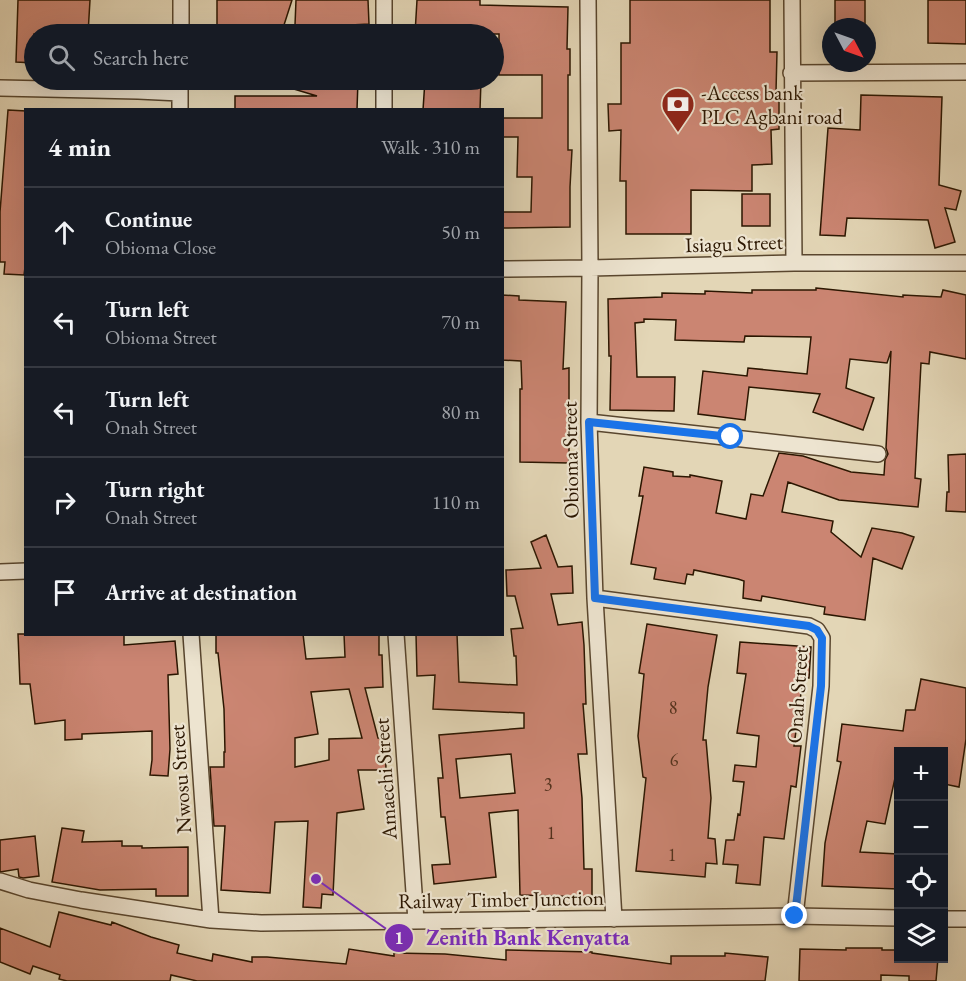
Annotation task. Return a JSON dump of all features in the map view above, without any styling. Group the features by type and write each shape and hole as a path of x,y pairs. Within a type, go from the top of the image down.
{"street":[{"path":"180,24 181,0"},
{"path":"384,0 384,24"},
{"name":"Obioma Street","path":"588,0 589,422 595,598 614,919"},
{"path":"792,0 794,263"},
{"path":"792,73 966,72"},
{"path":"0,88 24,88"},
{"path":"180,90 180,108"},
{"path":"384,90 384,108"},
{"name":"Isiagu Street","path":"504,269 794,263 966,263"},
{"path":"589,422 878,454"},
{"path":"0,572 24,571"},
{"name":"Onah Street","path":"595,598 809,626 817,630 822,638 821,686 795,916"},
{"name":"Nwosu Street","path":"191,636 211,920"},
{"name":"Amaechi Street","path":"396,636 416,921"},
{"name":"Railway Timber Junction","path":"0,881 29,890 81,900 211,920 261,923 795,916 894,918"},
{"path":"948,919 966,919"}],"building":[{"path":"18,0 90,0 89,24 24,24 24,62 16,62"},
{"path":"217,0 292,0 284,24 217,24"},
{"path":"296,0 368,0 369,24 295,24"},
{"path":"417,0 480,0 480,5 568,7 567,49 570,49 570,75 568,75 568,150 572,150 570,227 504,228 504,212 531,212 532,177 517,177 518,137 504,137 504,118 542,118 542,75 504,75 504,24 416,24"},
{"path":"630,0 770,0 770,52 777,52 776,92 779,92 779,129 771,130 772,164 752,165 752,191 691,190 691,234 626,234 626,181 620,181 621,130 609,131 608,104 621,104 621,43 630,43"},
{"path":"835,0 865,0 865,18 835,18"},
{"path":"928,0 966,0 966,44 928,43"},
{"path":"297,90 358,90 357,108 235,108 235,96 317,96"},
{"path":"424,90 481,90 480,108 423,108"},
{"path":"861,95 942,97 939,185 961,191 956,210 945,208 955,242 935,248 928,220 847,218 845,236 820,235 828,128 860,130"},
{"path":"8,110 24,111 24,275 4,274 5,262 0,262 0,212"},
{"path":"742,194 770,194 770,226 742,226"},
{"path":"816,288 903,297 903,295 941,297 943,290 966,295 966,359 930,352 929,364 921,363 915,478 921,479 918,507 839,500 788,482 782,512 833,521 831,532 861,557 872,528 914,537 902,569 873,558 865,620 824,614 825,607 762,596 761,601 743,598 744,581 738,579 694,570 693,575 687,574 685,584 654,579 656,568 631,564 643,496 639,496 644,467 673,472 673,476 690,477 690,475 722,481 716,513 746,519 751,494 763,496 779,453 803,456 851,472 884,475 885,460 888,454 886,448 891,351 887,363 850,359 846,388 874,398 863,430 813,412 820,394 749,387 745,420 698,414 703,371 747,376 748,368 807,374 811,337 745,336 744,342 675,340 676,320 644,319 644,322 635,323 637,377 675,377 674,411 610,410 611,356 609,356 608,299 662,297 662,293 705,294 705,291 752,293 752,290 816,290"},
{"path":"504,295 519,296 519,300 566,302 563,369 569,368 569,463 520,462 521,361 504,360"},
{"path":"966,454 966,512 946,511 947,492 949,492 948,455"},
{"path":"546,535 558,567 572,566 573,593 551,594 558,625 582,622 586,704 583,704 587,754 578,754 584,869 592,869 592,897 520,895 518,810 489,813 496,877 434,884 432,865 450,864 445,817 441,817 438,778 443,778 439,735 524,728 524,713 433,709 435,675 417,676 416,636 457,636 459,682 517,685 516,656 514,656 511,629 523,628 515,596 507,596 506,570 541,568 531,542","holes":["511,754 515,793 460,798 456,759"]},
{"path":"647,624 717,635 708,687 703,740 706,740 711,798 708,838 715,839 717,864 706,863 705,877 636,871 646,778 643,777 638,736 644,674 639,673"},
{"path":"18,634 24,634 24,636 124,636 124,645 175,641 178,674 168,675 170,749 168,776 150,775 152,731 82,734 82,739 65,740 65,720 35,724 30,684 20,684"},
{"path":"216,636 303,636 306,659 345,657 344,636 379,636 383,687 365,688 378,738 385,738 386,770 358,770 364,809 337,813 333,895 322,894 321,908 303,907 308,821 275,822 270,893 221,890 225,826 214,826 210,767 224,767 224,709 218,653 216,653","holes":["349,689 362,738 329,739 329,760 295,767 295,738 318,734 311,692"]},
{"path":"740,642 811,647 809,678 803,678 794,746 801,746 796,787 791,786 784,839 764,837 760,885 736,883 738,865 723,864 726,840 734,840 744,782 733,781 735,765 756,767 759,736 737,733 746,674 737,673"},
{"path":"921,679 966,688 966,739 959,787 948,785 948,747 894,747 894,783 885,824 867,821 860,852 894,854 894,889 822,886 825,843 841,762 837,761 842,724 903,731 906,710 915,710"},
{"path":"62,828 84,831 82,842 122,841 122,846 142,846 142,848 188,847 188,896 156,896 156,889 100,890 52,882"},
{"path":"35,836 39,876 19,877 18,869 0,872 0,840"},
{"path":"59,912 111,925 112,922 179,945 177,953 212,961 213,954 252,962 252,957 267,957 346,964 349,949 394,956 394,953 445,954 506,960 506,950 592,952 671,964 671,956 725,956 725,953 768,957 765,981 197,981 171,975 170,981 67,981 59,979 60,975 33,966 30,974 0,962 0,928 50,947"},
{"path":"846,948 882,948 882,950 894,950 894,963 938,963 936,981 909,981 909,976 881,975 881,981 799,981 800,949 846,950"}],"place":[{"name":"-Access bank PLC Agbani road","path":"678,133"},
{"name":"Zenith Bank Kenyatta","path":"316,879"}],"route":[{"path":"731,437 589,422 595,598 809,626 817,630 822,638 821,686 795,916"}]}
